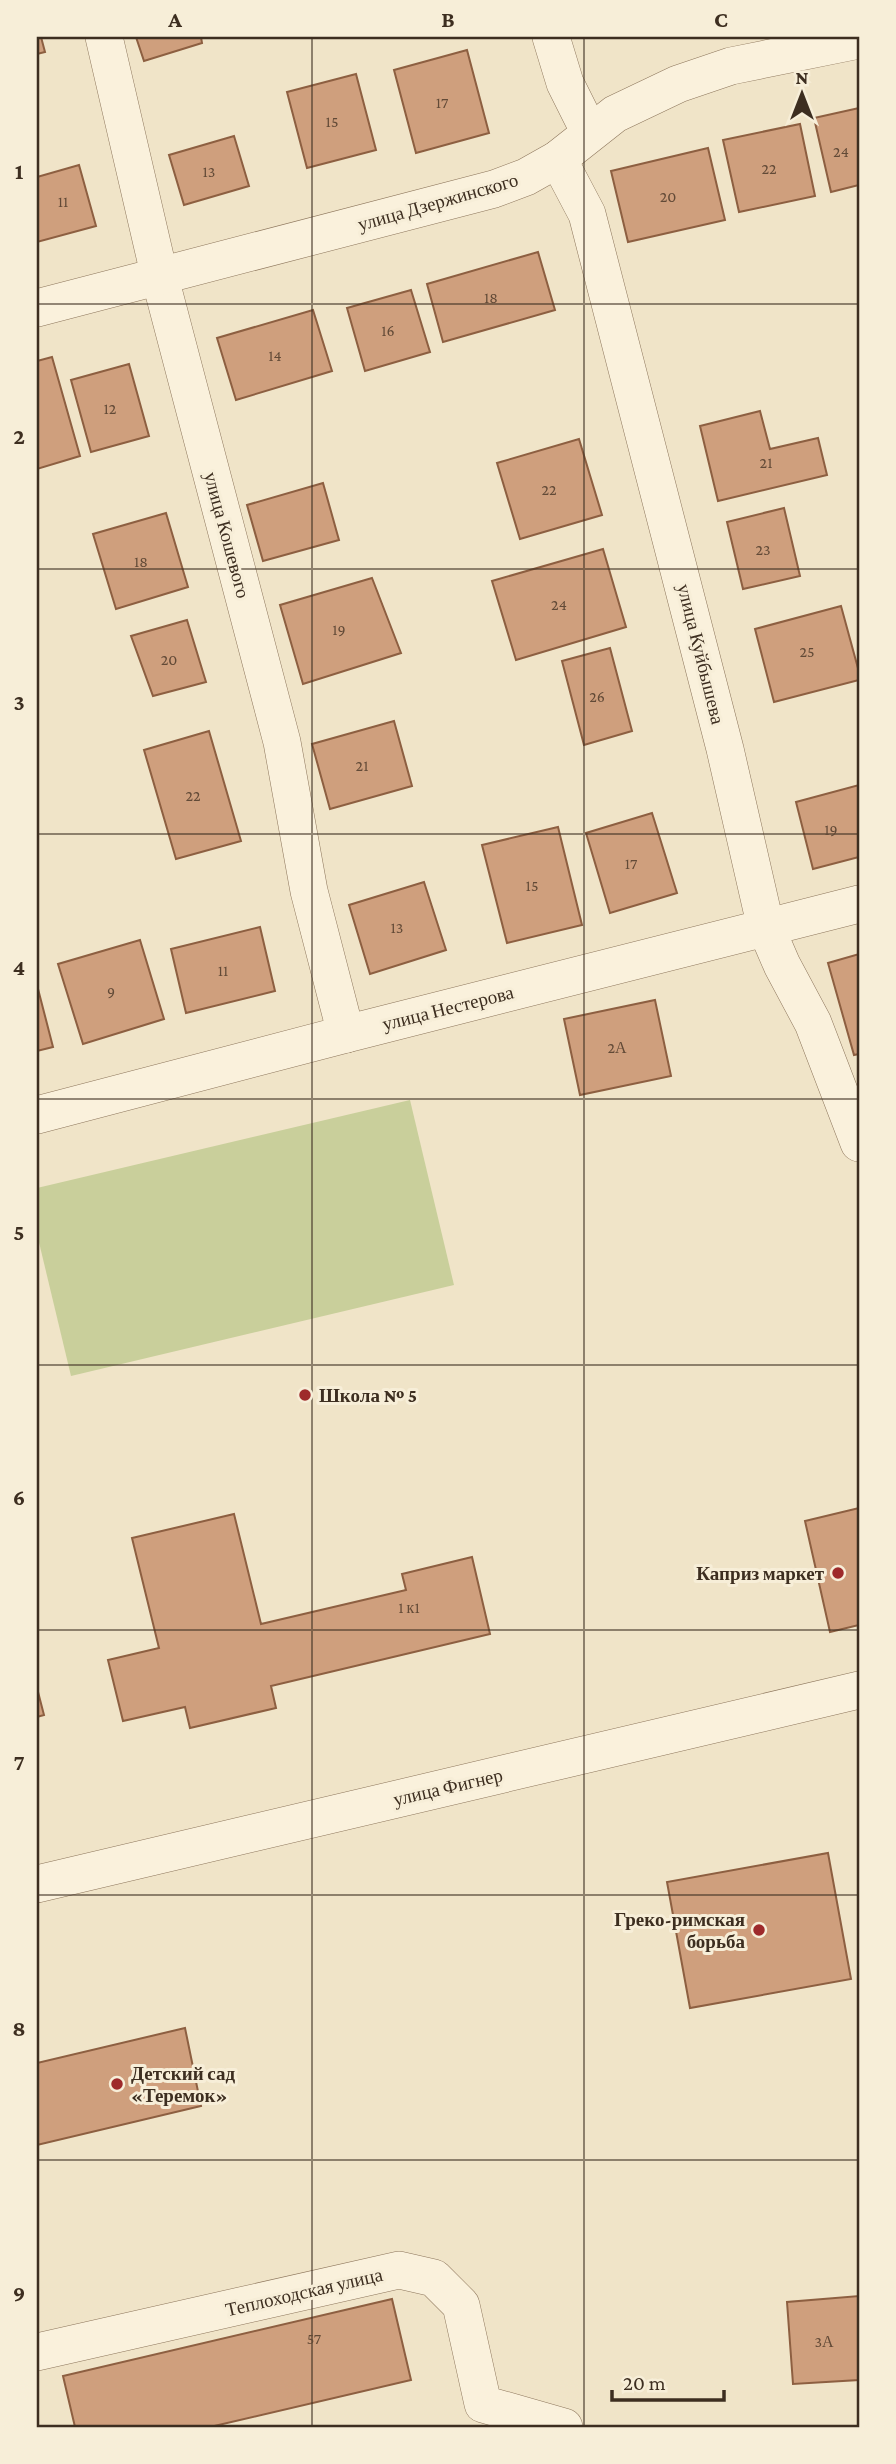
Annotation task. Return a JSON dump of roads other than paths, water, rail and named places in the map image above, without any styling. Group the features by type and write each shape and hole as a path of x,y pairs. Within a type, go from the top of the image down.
{"street":[{"name":"улица Кошевого","path":"104,37 160,278 282,742 309,891 346,1034"},
{"path":"551,37 565,83 590,133"},
{"name":"улица Дзержинского","path":"37,308 494,189 526,177 558,159 615,114 688,81 731,66 859,40"},
{"name":"улица Куйбышева","path":"558,159 587,214 725,749 766,928 813,1023 859,1143"},
{"name":"улица Нестерова","path":"37,1115 859,904"},
{"name":"улица Фигнер","path":"37,1884 859,1690"},
{"name":"Теплоходская улица","path":"37,2352 399,2270 434,2278 461,2305 483,2404 564,2427"}],"place":[{"name":"Школа № 5","path":"305,1395"},
{"name":"Каприз маркет","path":"838,1573"},
{"name":"Греко-римская борьба","path":"759,1930"},
{"name":"Детский сад «Теремок»","path":"117,2084"}]}
